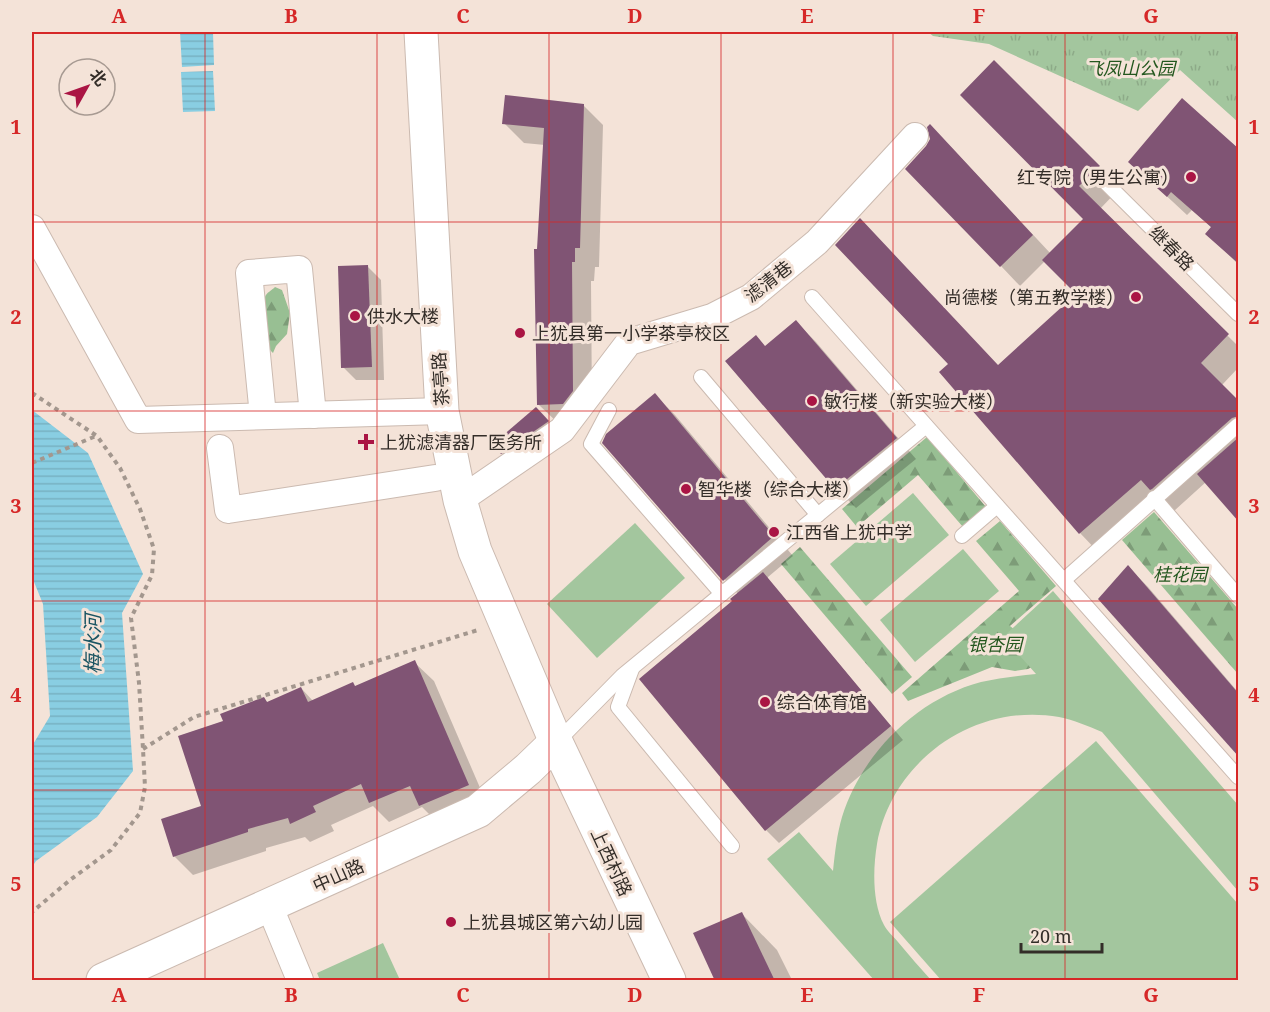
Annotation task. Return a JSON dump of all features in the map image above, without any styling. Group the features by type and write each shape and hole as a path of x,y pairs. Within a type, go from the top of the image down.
{"street":[{"name":"茶亭路","path":"421,32 442,411 460,500 475,550 556,742"},
{"name":"滤清巷","path":"460,500 562,430 629,342 712,317 751,297 817,242 915,136"},
{"path":"32,228 138,420 442,411"},
{"path":"262,416 249,273 299,269 313,415"},
{"path":"220,448 228,510 435,478"},
{"name":"中山路","path":"103,981 478,811 556,742"},
{"name":"上西村路","path":"556,742 669,981"},
{"path":"269,905 300,981"}],"lane":[{"name":"继春路","path":"1106,183 1239,314"},
{"path":"812,297 1239,777"},
{"path":"701,377 818,515"},
{"path":"609,410 591,444 722,594"},
{"path":"1064,580 1239,425"},
{"path":"556,742 633,667 926,426"},
{"path":"1154,498 1239,596"},
{"path":"962,536 997,506"},
{"path":"633,667 618,708 732,846"}],"path":[{"path":"32,393 97,436 120,468 140,509 154,549 152,575 131,618 139,683 145,786 140,813 111,850 32,912"},
{"path":"32,463 97,436"},
{"path":"143,749 194,717 488,627"}],"green space":[{"name":"飞凤山公园","path":"928,32 1238,32 1238,122 1180,70 1138,111 989,44 933,36"},
{"path":"275,287 282,290 290,313 287,334 273,353 266,342 262,318 263,303 268,293"},
{"path":"927,437 986,507 963,527 918,475 857,527 842,509"},
{"path":"913,493 949,535 866,606 830,564"},
{"name":"桂花园","path":"1154,512 1238,609 1238,674 1122,540"},
{"name":"银杏园","path":"1000,521 1056,586 1010,626 1049,658 1028,669 1015,671 992,667 908,701 902,693 1019,591 976,541"},
{"path":"635,523 685,578 597,658 547,604"},
{"path":"800,547 912,677 892,694 781,564"},
{"path":"963,549 999,591 915,662 880,620"},
{"path":"1053,591 1238,805 1238,891 1102,732 1076,721 1059,717 1028,715 997,719 968,728 942,743 919,763 900,787 886,814 877,844 875,864 874,885 877,906 884,925 931,980 874,980 767,859 799,832 833,871 842,817 863,771 878,751 914,715 957,690 981,682 1036,674 1003,637"},
{"path":"1096,741 1238,904 1238,980 941,980 890,922"},
{"path":"383,943 400,980 320,980 317,973"}],"water":[{"path":"180,32 213,32 214,65 182,67"},
{"path":"213,71 215,111 183,112 181,72"},
{"name":"梅水河","path":"32,410 88,453 143,574 122,613 133,771 97,817 36,861 32,867 32,746 50,716 43,604 32,577"}],"building":[{"path":"994,60 1100,166 1079,186 1229,334 1201,363 1239,401 1239,416 1232,418 1152,489 1150,490 1141,480 1079,534 939,372 948,364 835,245 860,218 998,365 1076,294 1042,260 1083,219 960,95"},
{"path":"505,95 584,104 580,248 575,248 575,262 572,262 573,391 563,404 537,405 534,249 537,249 544,128 502,124"},
{"name":"红专院（男生公寓）","path":"1182,98 1239,149 1239,264 1205,234 1211,227 1171,192 1167,197 1128,162"},
{"path":"930,124 1033,235 1000,267 905,169 930,139 927,127"},
{"name":"供水大楼","path":"368,265 372,367 341,368 338,266"},
{"name":"敏行楼（新实验大楼）","path":"796,320 897,438 835,489 725,361 756,335 765,346"},
{"name":"智华楼（综合大楼）","path":"655,393 774,536 723,581 602,443 606,434"},
{"path":"536,407 549,421 501,454 493,444"},
{"path":"1239,437 1239,522 1197,474"},
{"path":"1128,565 1239,694 1239,757 1098,599"},
{"name":"综合体育馆","path":"763,572 891,726 765,831 639,679"},
{"path":"415,660 469,785 419,806 410,786 369,803 361,784 313,806 316,812 290,824 288,818 248,829 248,832 173,857 161,819 201,806 178,736 223,721 220,714 264,697 267,702 301,687 308,702 353,682 355,686"},
{"path":"742,912 775,981 715,981 693,933"}],"place":[{"name":"红专院（男生公寓）","path":"1191,177"},
{"name":"尚德楼（第五教学楼）","path":"1136,297"},
{"name":"供水大楼","path":"355,316"},
{"name":"上犹县第一小学茶亭校区","path":"520,333"},
{"name":"敏行楼（新实验大楼）","path":"812,401"},
{"name":"上犹滤清器厂医务所","path":"366,442"},
{"name":"智华楼（综合大楼）","path":"686,489"},
{"name":"江西省上犹中学","path":"774,532"},
{"name":"综合体育馆","path":"765,702"},
{"name":"上犹县城区第六幼儿园","path":"451,922"}]}
